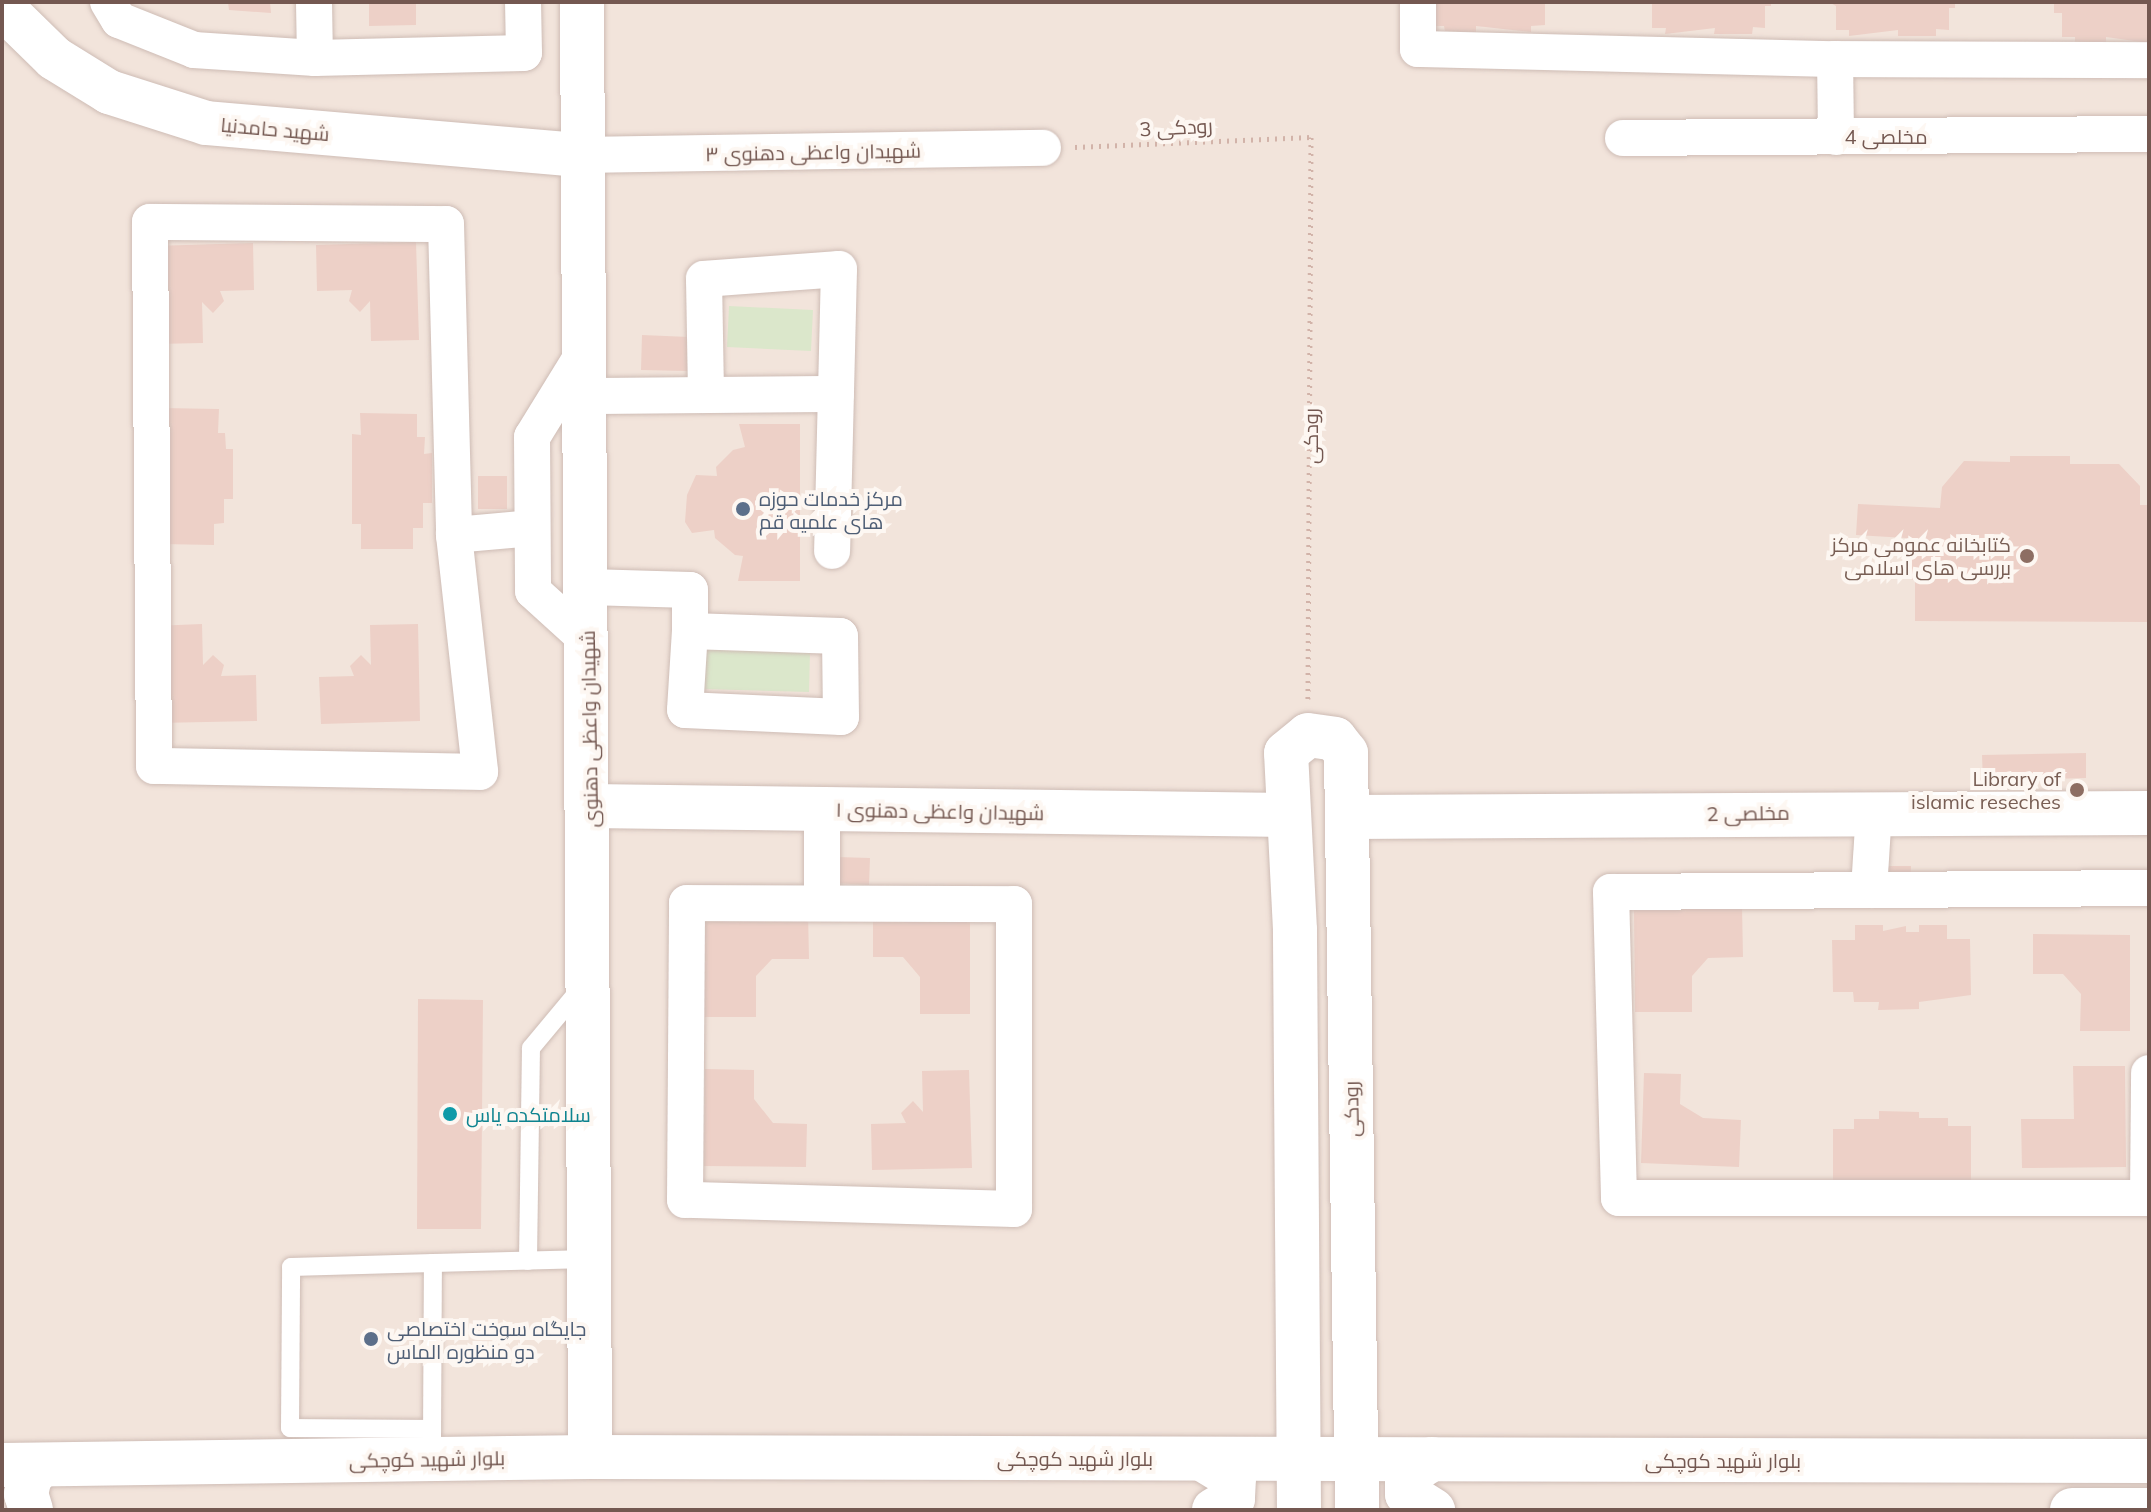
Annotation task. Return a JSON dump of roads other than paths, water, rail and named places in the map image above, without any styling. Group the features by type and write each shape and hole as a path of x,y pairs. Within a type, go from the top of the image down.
{"street":[{"path":"314,2 315,58"},
{"path":"115,8 194,50 315,58 524,53 523,2"},
{"name":"شهیدان واعظی دهنوی","path":"582,2 590,806 590,1457"},
{"path":"1418,2 1418,49 1835,59 2149,60"},
{"name":"شهید حامدنیا","path":"2,7 54,58 109,92 206,123 582,155"},
{"path":"1835,59 1836,137"},
{"name":"مخلصی 4","path":"1623,138 2149,134"},
{"name":"شهیدان واعظی دهنوی ۳","path":"582,155 1043,148"},
{"path":"150,222 446,224 454,535 480,772 154,766 150,222"},
{"path":"706,393 704,279 839,269 832,551"},
{"path":"585,351 532,437 532,528 533,591 588,641"},
{"path":"586,396 836,394"},
{"path":"454,535 532,528"},
{"path":"588,587 690,590 685,710 841,717 840,636 690,631"},
{"name":"رودکی","path":"1289,815 1286,753 1308,735 1335,739 1346,753 1357,1510"},
{"name":"شهیدان واعظی دهنوی ۱","path":"590,806 1289,815"},
{"path":"822,809 822,903"},
{"path":"1869,890 1874,811"},
{"name":"مخلصی 2","path":"1347,817 1874,811 2149,813"},
{"path":"1289,815 1295,930 1299,1510"},
{"path":"2149,888 1611,892 1619,1198 2148,1198 2149,1073"},
{"path":"1295,930 1305,907 1323,901 1341,909 1349,932"},
{"path":"687,903 822,903 1014,904 1014,1209 685,1200 687,903"},
{"name":"بلوار شهید کوچکی","path":"22,1465 432,1444 590,1457 2149,1461"},
{"path":"1202,1459 1234,1478 1233,1499 1214,1510"},
{"path":"1432,1459 1407,1475 1407,1494 1433,1510"},
{"path":"22,1465 30,1477 26,1494 31,1510"},
{"path":"2072,1510 2149,1510"}],"lane":[{"path":"528,1261 531,1048 590,977"},
{"path":"433,1263 432,1444 290,1428 291,1267 433,1263 528,1261 589,1259"}],"place":[{"name":"مرکز خدمات حوزه های علمیه قم","path":"743,509"},
{"name":"کتابخانه عمومی مرکز بررسی های اسلامی","path":"2027,556"},
{"name":"Library of islamic reseches","path":"2077,790"},
{"name":"سلامتکده یاس","path":"450,1114"},
{"name":"جایگاه سوخت اختصاصی دو منظوره الماس","path":"371,1339"}]}
